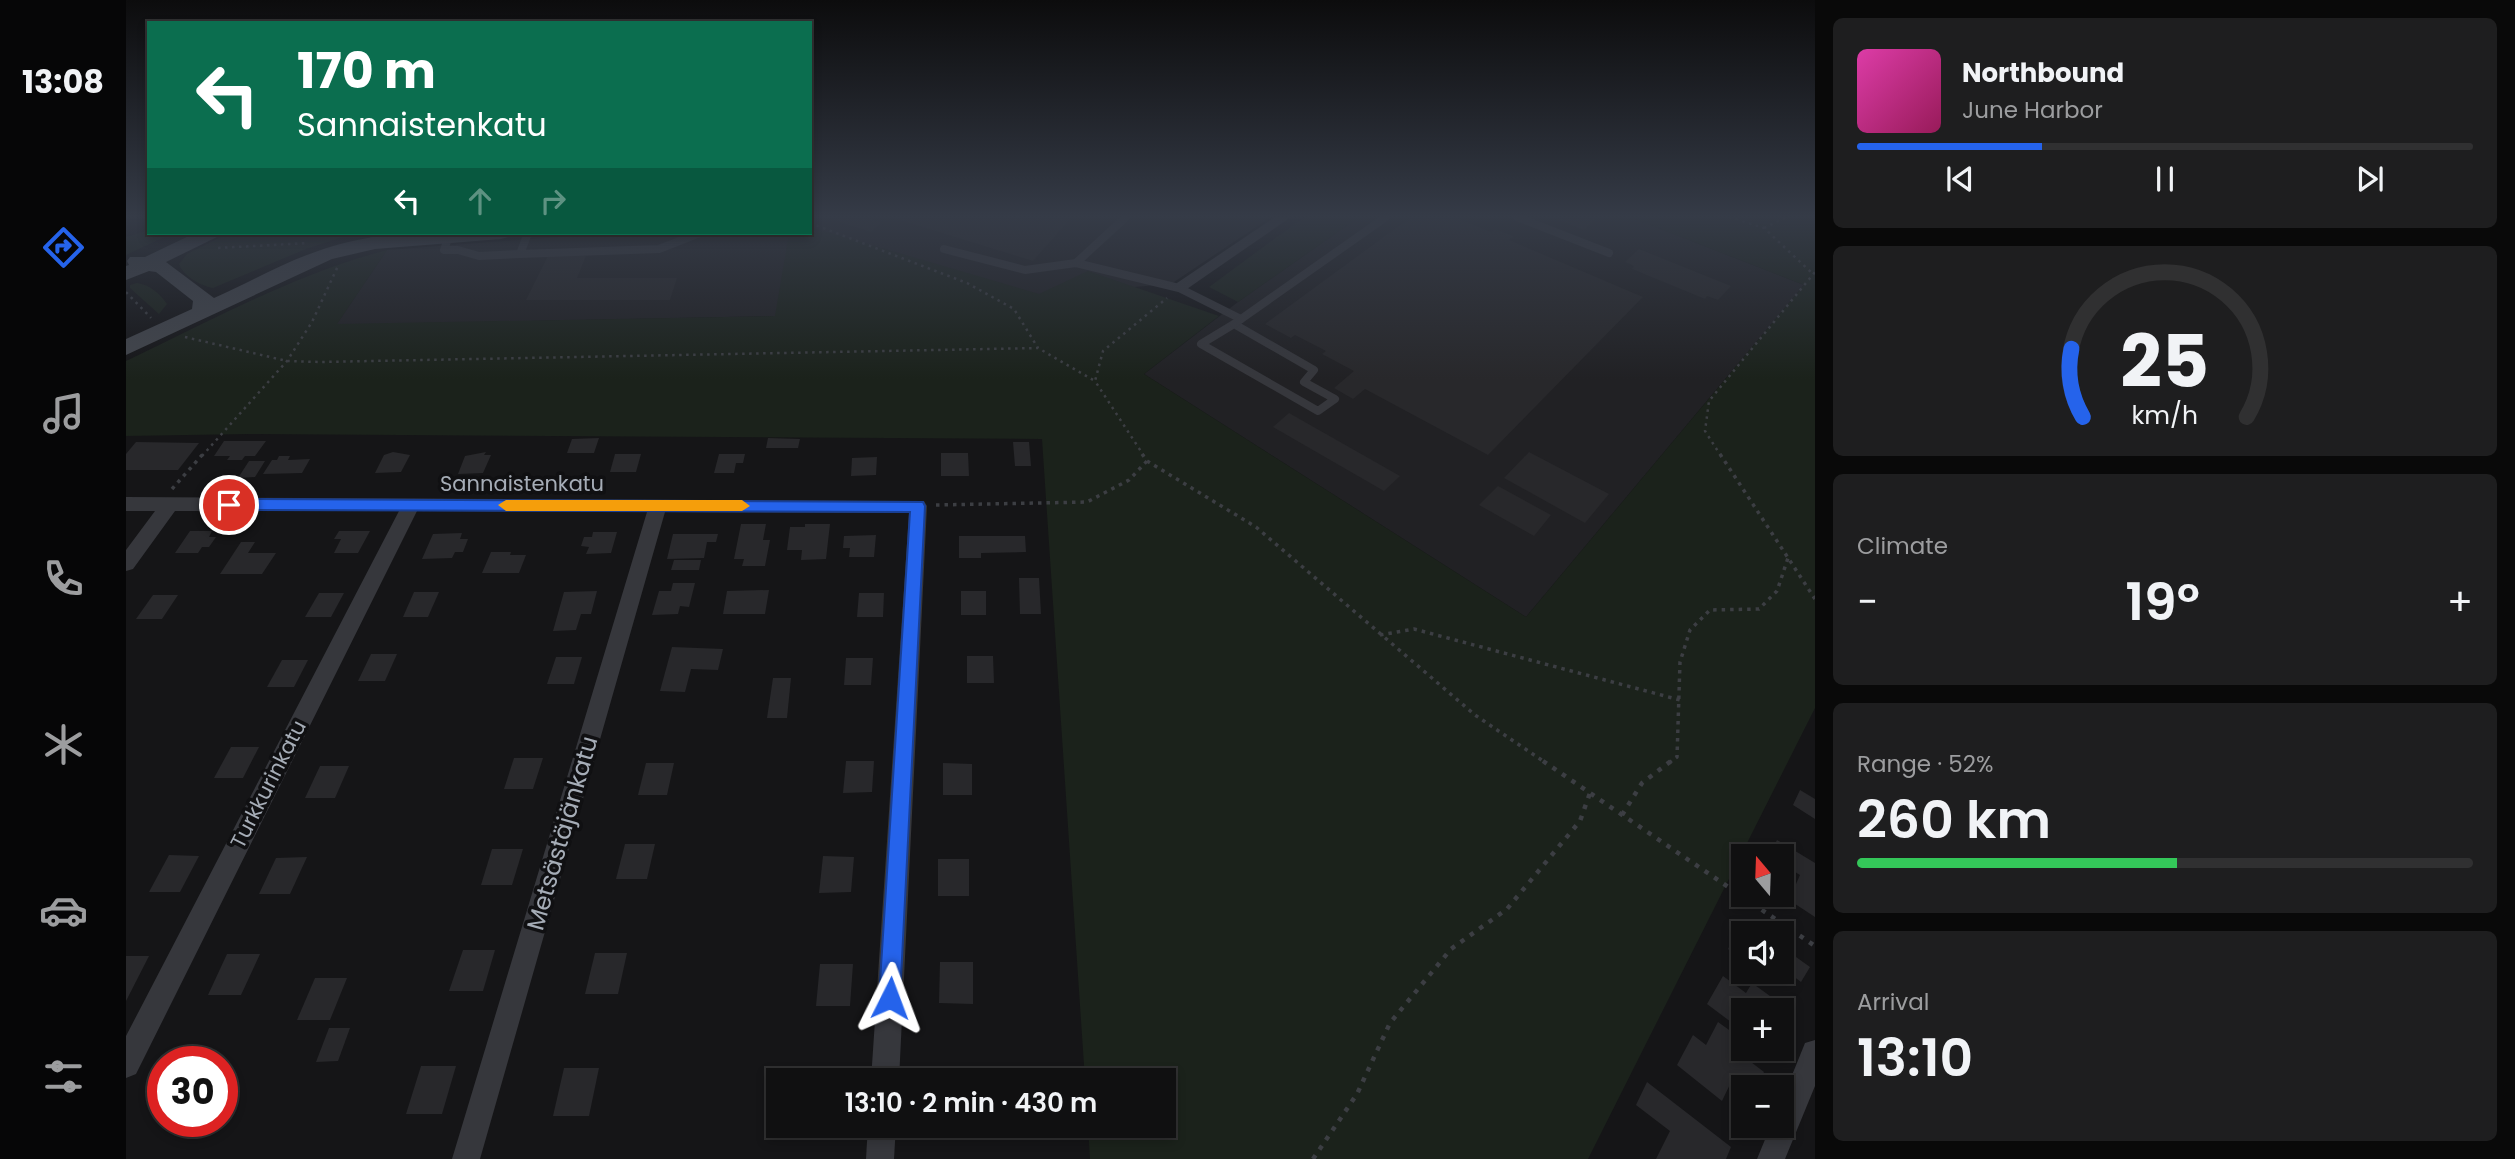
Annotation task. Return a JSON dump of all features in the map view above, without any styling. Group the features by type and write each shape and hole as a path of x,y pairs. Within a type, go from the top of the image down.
{"main road":[{"path":"144,271 198,306"},
{"path":"126,348 198,306 285,271"},
{"path":"126,336 162,325"}],"street":[{"path":"1179,288 1204,271"},
{"path":"126,564 169,499"},
{"name":"Sannaistenkatu","path":"126,504 169,499 411,505 926,505"},
{"name":"Turkkurinkatu","path":"126,1064 411,505"},
{"path":"886,1068 926,505"},
{"name":"Metsästäjänkatu","path":"466,1159 658,506"},
{"path":"1771,1159 1808,1092 1815,1053"},
{"path":"880,1159 881,1138"}],"lane":[{"path":"1109,271 1179,288 1238,321 1314,370 1304,382 1335,399 1318,411 1201,344 1238,321 1309,271"}],"path":[{"path":"169,499 287,361 312,322 335,271"},
{"path":"936,271 967,283 1014,309 1038,348 1095,381 1147,461 1256,527 1475,715 1815,946"},
{"path":"1815,274 1711,402 1705,431 1815,599"},
{"path":"1095,381 1102,351 1179,288"},
{"path":"126,292 149,316 181,336 287,361 1038,348"},
{"path":"926,505 1087,502 1129,480 1147,461"},
{"path":"1622,815 1642,783 1677,757 1680,662 1690,630 1710,610 1759,609 1777,591 1788,558"},
{"path":"1380,635 1414,629 1680,700"},
{"path":"1313,1159 1357,1094 1390,1023 1451,949 1507,909 1580,821 1590,793"}],"shaded area":[{"path":"183,271 253,271 213,288 198,283"},
{"path":"323,271 373,271 337,324 775,316 783,271 961,271 1039,294 1088,271 1219,316 1144,374 1526,617 1804,285 1768,271 1815,271 1815,708 1747,844 1731,844 1731,875 1588,1159 1090,1159 1089,1138 1176,1138 1176,1068 1084,1068 1042,439 249,434 126,436 126,361 254,299"},
{"path":"373,271 1190,271 1171,284 776,316 336,325"},
{"path":"1231,271 1282,271 1238,302 1209,287"},
{"path":"1282,271 1768,271 1804,285 1526,617 1144,374"},
{"path":"137,283 154,290 167,304 159,314 130,288 130,285"}],"building":[{"path":"540,271 580,271 577,278 677,278 670,300 526,300"},
{"path":"1337,271 1582,271 1643,297 1488,455 1365,389 1353,399 1334,388 1354,371 1322,354 1326,351 1295,335 1291,338 1265,324"},
{"path":"1637,271 1694,271 1731,286 1718,300 1707,296 1705,299"},
{"path":"1289,413 1400,476 1384,491 1273,427"},
{"path":"599,438 594,453 567,453 572,439"},
{"path":"768,438 800,439 798,448 766,448"},
{"path":"224,441 266,441 255,456 245,456 242,460 227,460 230,456 214,456"},
{"path":"136,442 199,443 178,470 126,470 126,454"},
{"path":"1013,442 1029,442 1031,466 1015,466"},
{"path":"393,452 410,455 401,472 375,473 384,455"},
{"path":"486,452 484,455 491,455 483,473 458,474 465,456"},
{"path":"1529,452 1609,494 1585,523 1504,478"},
{"path":"941,453 968,453 969,476 941,476"},
{"path":"615,454 641,454 636,472 610,472"},
{"path":"719,454 745,454 743,463 736,463 734,473 714,473"},
{"path":"279,456 290,456 288,460 310,459 302,473 263,474 272,460 277,460"},
{"path":"877,457 876,475 851,476 852,458"},
{"path":"249,461 265,461 255,477 238,478"},
{"path":"1498,486 1551,515 1534,536 1479,505"},
{"path":"741,524 766,524 763,540 770,540 765,566 742,566 744,559 734,559"},
{"path":"805,524 830,524 826,559 801,560 802,550 787,550 790,527 805,527"},
{"path":"190,531 212,531 209,537 216,537 209,547 202,547 198,553 175,553"},
{"path":"339,531 370,531 358,553 334,553 341,539 334,539"},
{"path":"593,532 617,532 611,553 586,554 589,547 581,546 584,537 592,537"},
{"path":"462,533 460,539 468,539 463,552 455,552 452,558 422,559 433,534"},
{"path":"673,534 718,534 716,542 707,542 704,558 667,559"},
{"path":"876,535 874,557 849,557 850,548 843,548 844,536"},
{"path":"959,536 1025,536 1026,552 981,553 981,558 959,558"},
{"path":"241,542 255,542 248,553 276,553 262,574 220,574"},
{"path":"491,552 526,555 519,573 482,573"},
{"path":"674,560 701,560 699,570 671,570"},
{"path":"1019,578 1039,578 1041,614 1020,614"},
{"path":"673,583 695,583 689,607 680,606 678,614 652,615 659,591 671,591"},
{"path":"769,590 765,614 723,614 727,591"},
{"path":"597,591 591,614 581,614 576,630 553,631 564,592"},
{"path":"961,591 986,591 986,615 961,615"},
{"path":"414,592 439,592 428,617 403,617"},
{"path":"319,593 344,593 331,617 305,617"},
{"path":"859,593 884,593 883,617 857,617"},
{"path":"153,595 178,595 162,619 136,619"},
{"path":"672,647 723,649 718,670 691,669 685,692 660,691"},
{"path":"371,654 397,654 385,681 358,681"},
{"path":"967,656 993,656 994,683 967,683"},
{"path":"556,657 582,657 574,684 547,684"},
{"path":"846,658 873,658 871,685 844,685"},
{"path":"282,660 308,660 294,687 267,687"},
{"path":"773,678 791,678 787,718 767,718"},
{"path":"231,747 259,747 243,778 214,778"},
{"path":"514,758 543,758 533,789 504,789"},
{"path":"846,761 874,761 872,792 843,793"},
{"path":"646,763 674,763 667,795 638,795"},
{"path":"943,763 972,764 972,795 943,795"},
{"path":"320,766 349,766 335,798 305,798"},
{"path":"1800,790 1815,799 1815,819 1793,805"},
{"path":"625,844 655,844 647,879 616,879"},
{"path":"492,849 523,849 512,885 481,885"},
{"path":"1794,850 1815,863 1815,917 1794,903 1794,889 1800,875 1794,871"},
{"path":"169,855 199,856 180,892 149,892"},
{"path":"823,856 854,857 851,892 819,893"},
{"path":"307,857 290,894 259,894 276,858"},
{"path":"938,859 969,859 969,896 938,896"},
{"path":"463,950 495,950 483,991 449,991"},
{"path":"595,953 627,953 618,994 585,994"},
{"path":"227,954 260,954 241,995 208,995"},
{"path":"126,956 149,956 126,1001"},
{"path":"1794,956 1810,967 1801,982 1794,977"},
{"path":"940,962 973,962 973,1004 939,1003"},
{"path":"820,964 853,964 850,1006 816,1006"},
{"path":"1723,976 1746,993 1753,984 1773,998 1731,998 1731,1022 1707,1004"},
{"path":"315,978 347,978 330,1020 297,1020"},
{"path":"1718,1022 1731,1031 1731,1061 1750,1061 1764,1072 1763,1075 1731,1075 1731,1082 1722,1101 1677,1065 1693,1035 1706,1045"},
{"path":"329,1028 350,1028 338,1061 316,1062"},
{"path":"421,1066 456,1066 442,1114 406,1114"},
{"path":"564,1068 599,1068 589,1116 553,1116"},
{"path":"1647,1082 1731,1147 1726,1159 1656,1159 1670,1131 1636,1105"}],"slow traffic":[{"path":"506,505 742,506"}],"route":[{"path":"229,505 918,506 890,998"}]}
